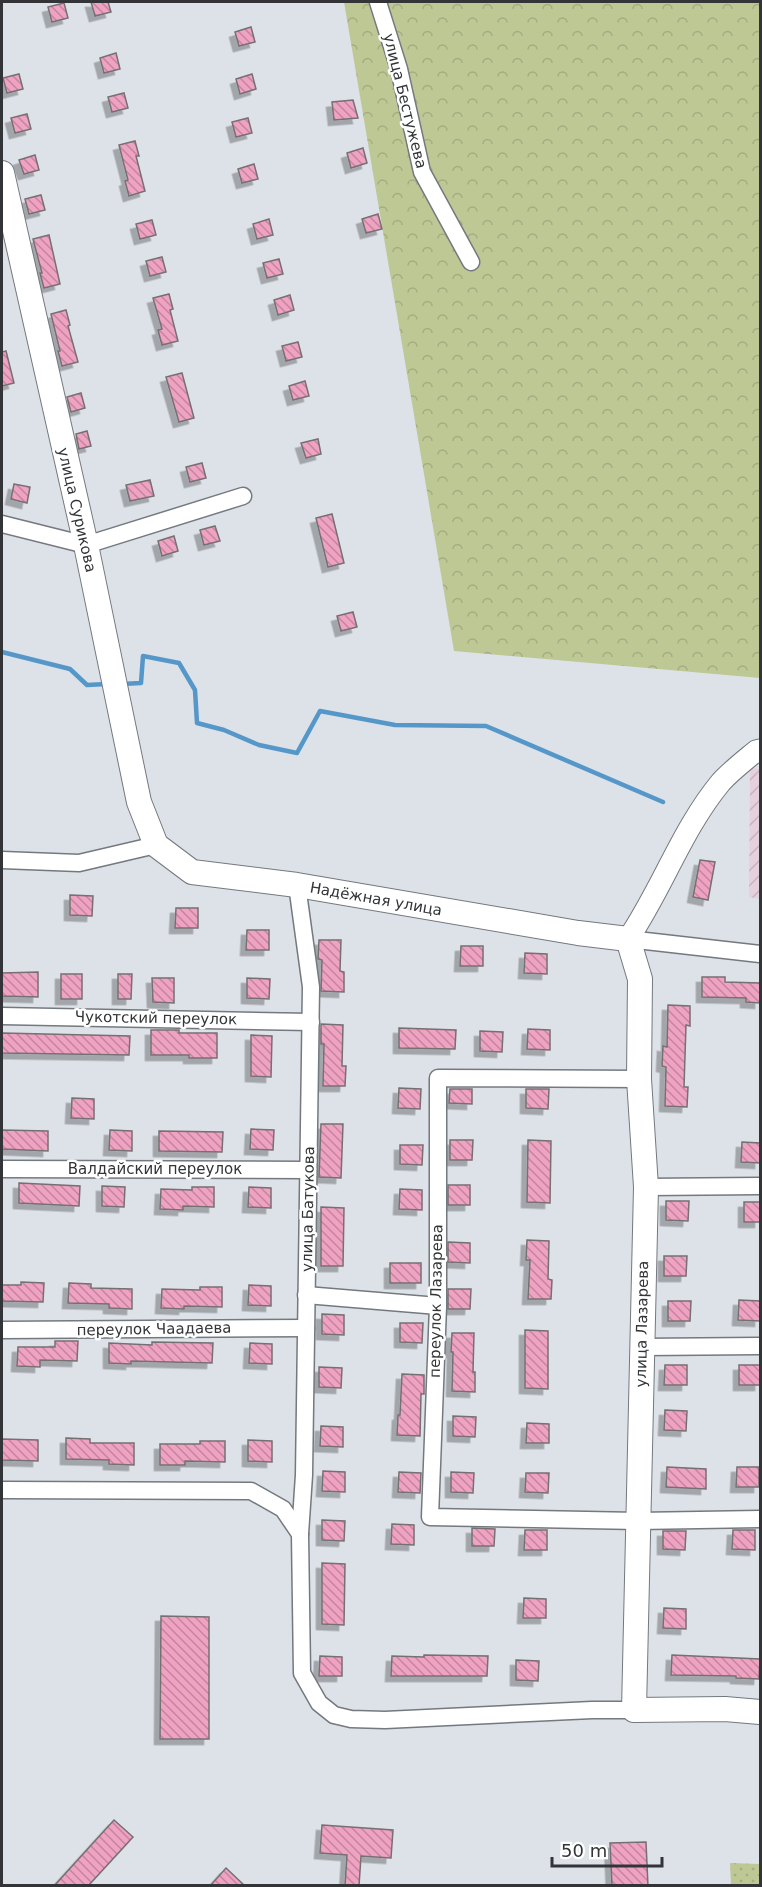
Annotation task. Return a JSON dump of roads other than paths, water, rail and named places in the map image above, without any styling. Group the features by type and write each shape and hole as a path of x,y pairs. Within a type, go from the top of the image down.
{"main road":[{"name":"улица Сурикова","path":"2,173 86,545 139,802 156,844"},
{"name":"Надёжная улица","path":"156,844 192,872 297,885 578,933 628,939"},
{"name":"улица Лазарева","path":"628,939 640,979 639,1079 646,1187 634,1710"},
{"path":"634,1710 725,1709 760,1712"}],"street":[{"name":"улица Бестужева","path":"378,2 399,69 422,172 471,262"},
{"path":"2,524 86,545 243,495"},
{"path":"628,939 646,913 687,832 721,782 760,750"},
{"path":"2,860 79,863 156,844"},
{"name":"улица Батукова","path":"297,885 311,987 304,1475 300,1534 302,1673 319,1703 334,1715 351,1719 385,1720 634,1710"},
{"name":"Надёжная улица","path":"628,939 760,954"},
{"name":"Чукотский переулок","path":"2,1016 311,1022"},
{"name":"переулок Лазарева","path":"638,1521 430,1516 438,1306 438,1078 639,1079"},
{"name":"Валдайский переулок","path":"2,1169 308,1170"},
{"path":"646,1187 760,1186"},
{"path":"306,1295 438,1306"},
{"name":"переулок Чаадаева","path":"2,1330 306,1328"},
{"path":"642,1347 760,1346"},
{"path":"2,1490 251,1491 283,1509 300,1534"},
{"path":"638,1521 760,1519"}],"waterway":[{"path":"2,652 70,669 87,685 107,684"},
{"path":"122,684 141,683 143,656 179,663 195,690 197,723 224,730 259,745 297,753 320,711 395,725 486,726 663,802"}]}
